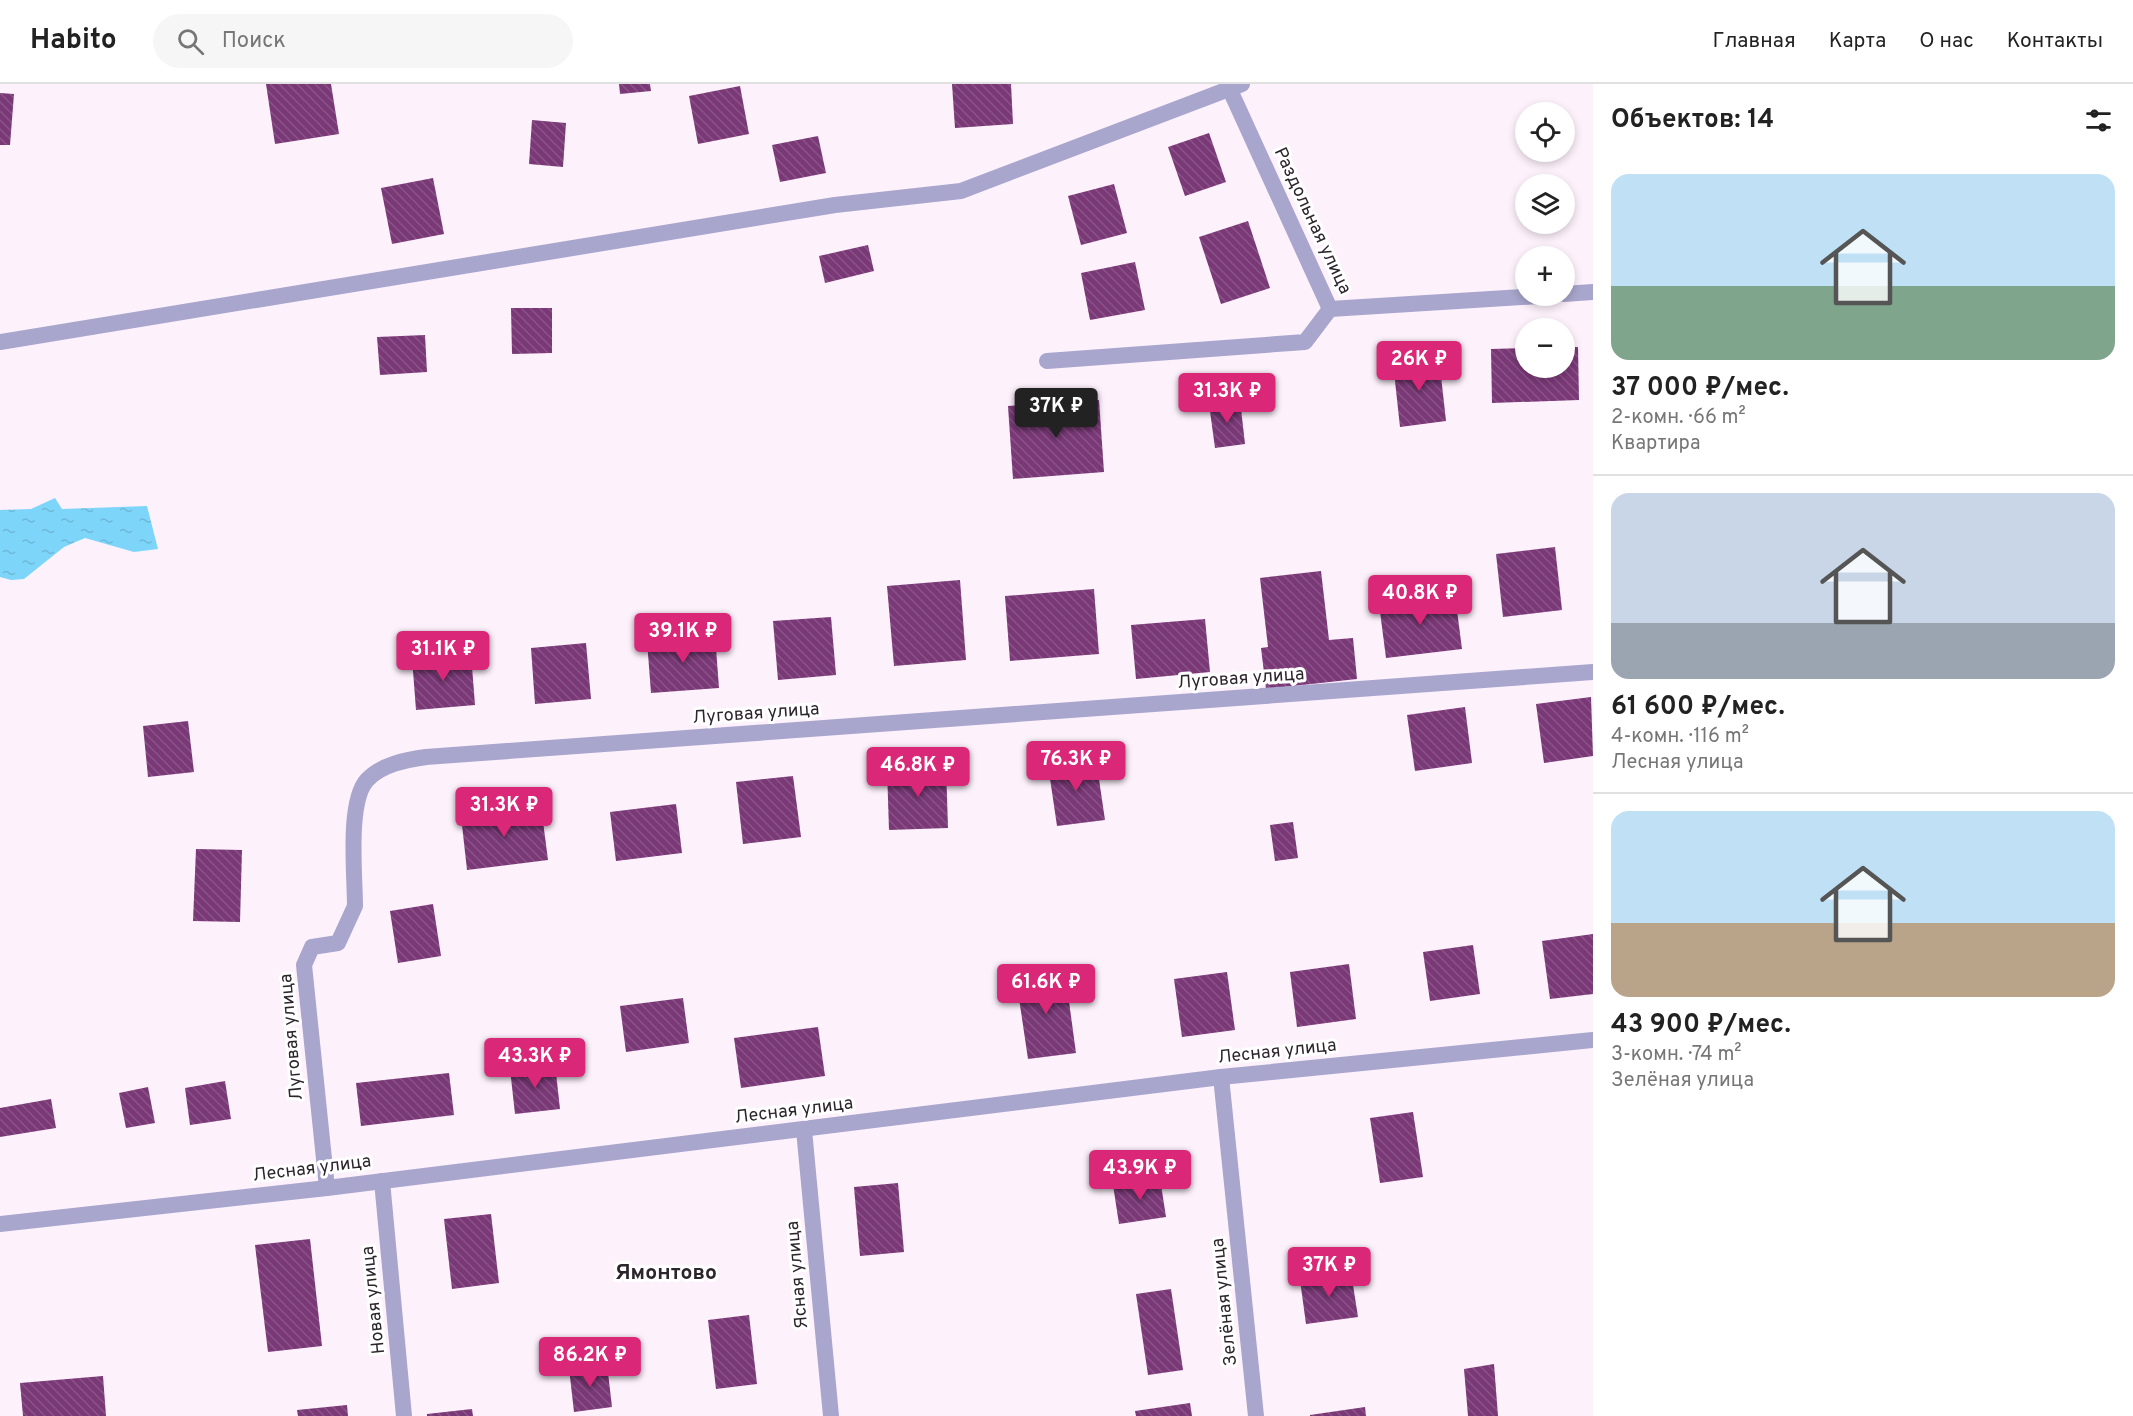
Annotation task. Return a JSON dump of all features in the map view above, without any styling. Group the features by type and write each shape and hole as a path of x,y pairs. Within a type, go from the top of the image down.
{"street":[{"name":"Раздольная улица","path":"1236,87 1330,309 1515,297"},
{"path":"0,342 835,205 961,191 1236,87"},
{"path":"1575,293 1593,292"},
{"path":"1047,361 1305,342 1330,309"},
{"name":"Луговая улица","path":"327,1188 304,965 312,947 338,943 351,918 355,906 356,801 367,780 395,763 438,756 1593,672"},
{"name":"Лесная улица","path":"0,1224 327,1188 1221,1077 1593,1040"},
{"name":"Зелёная улица","path":"1221,1077 1256,1416"},
{"name":"Ясная улица","path":"804,1130 831,1416"},
{"name":"Новая улица","path":"381,1181 404,1416"}],"water":[{"path":"55,498 62,509 147,506 158,549 134,552 85,538 64,547 24,579 11,580 0,577 0,510 31,509"}],"building":[{"path":"266,84 331,84 339,134 275,144"},
{"path":"619,84 650,84 651,91 620,94"},
{"path":"952,84 1011,84 1013,124 955,128"},
{"path":"740,86 749,134 698,144 689,96"},
{"path":"0,93 14,94 10,145 0,145"},
{"path":"532,120 566,123 563,167 529,164"},
{"path":"1209,133 1226,182 1185,196 1168,147"},
{"path":"818,136 826,173 780,182 772,145"},
{"path":"433,178 444,234 392,244 381,188"},
{"path":"1114,184 1127,233 1081,245 1068,196"},
{"path":"1248,221 1270,288 1221,304 1199,237"},
{"path":"868,245 874,271 825,283 819,256"},
{"path":"1135,262 1145,310 1090,320 1081,273"},
{"path":"511,308 552,308 552,353 512,354"},
{"path":"425,335 427,372 380,375 377,337"},
{"path":"1575,347 1578,347 1579,400 1492,403 1491,349 1515,348 1515,378 1575,378"},
{"path":"1439,358 1446,421 1400,427 1393,363"},
{"path":"1099,400 1104,472 1013,479 1008,406"},
{"path":"1240,400 1245,444 1215,448 1209,404"},
{"path":"1555,547 1562,610 1503,617 1496,554"},
{"path":"1321,571 1329,640 1353,638 1357,679 1266,689 1261,648 1268,647 1260,578"},
{"path":"960,580 966,660 894,666 887,586"},
{"path":"1094,589 1099,654 1010,661 1005,596"},
{"path":"1455,595 1462,649 1386,658 1379,604"},
{"path":"831,617 836,675 778,680 773,621"},
{"path":"1205,619 1210,672 1136,679 1131,625"},
{"path":"715,635 719,688 651,693 647,641"},
{"path":"586,643 591,699 535,704 531,648"},
{"path":"471,654 475,705 416,710 412,658"},
{"path":"1591,697 1593,756 1544,763 1536,704"},
{"path":"1465,707 1472,763 1415,771 1407,715"},
{"path":"188,721 194,772 148,777 143,726"},
{"path":"1096,759 1105,820 1057,826 1048,765"},
{"path":"946,766 948,828 889,830 887,769"},
{"path":"793,776 801,837 743,844 736,782"},
{"path":"676,804 682,853 616,861 610,812"},
{"path":"541,806 548,860 467,870 461,816"},
{"path":"1293,822 1298,858 1275,861 1270,825"},
{"path":"196,849 242,850 240,922 193,921"},
{"path":"433,904 441,956 398,963 390,911"},
{"path":"1593,934 1593,994 1550,999 1542,941"},
{"path":"1473,945 1480,994 1430,1001 1423,952"},
{"path":"1349,964 1356,1019 1297,1027 1290,972"},
{"path":"1065,972 1076,1053 1028,1059 1016,978"},
{"path":"1227,972 1235,1030 1182,1037 1174,979"},
{"path":"683,998 689,1043 626,1052 620,1006"},
{"path":"818,1027 825,1076 741,1088 734,1038"},
{"path":"555,1064 560,1109 515,1114 510,1069"},
{"path":"449,1073 454,1115 361,1126 356,1083"},
{"path":"225,1081 231,1119 190,1125 185,1088"},
{"path":"148,1087 155,1123 126,1128 119,1093"},
{"path":"51,1099 56,1128 0,1137 0,1108"},
{"path":"1413,1112 1423,1177 1380,1183 1370,1118"},
{"path":"1160,1178 1166,1217 1119,1224 1113,1185"},
{"path":"898,1183 904,1252 860,1256 854,1187"},
{"path":"491,1214 499,1283 452,1289 444,1219"},
{"path":"310,1239 322,1346 268,1352 255,1245"},
{"path":"1351,1272 1358,1317 1306,1324 1300,1280"},
{"path":"1171,1289 1183,1370 1148,1375 1136,1294"},
{"path":"749,1315 757,1384 716,1389 708,1320"},
{"path":"607,1364 612,1407 574,1412 569,1368"},
{"path":"1494,1364 1498,1416 1468,1416 1464,1369"},
{"path":"103,1376 106,1416 23,1416 20,1383"},
{"path":"1190,1403 1192,1416 1136,1416 1135,1411"},
{"path":"347,1405 348,1416 298,1416 297,1410"},
{"path":"1365,1407 1366,1416 1310,1416 1310,1415"},
{"path":"472,1409 473,1416 427,1416 427,1414"}],"district":[{"name":"Ямонтово","path":"666,1273"}]}
